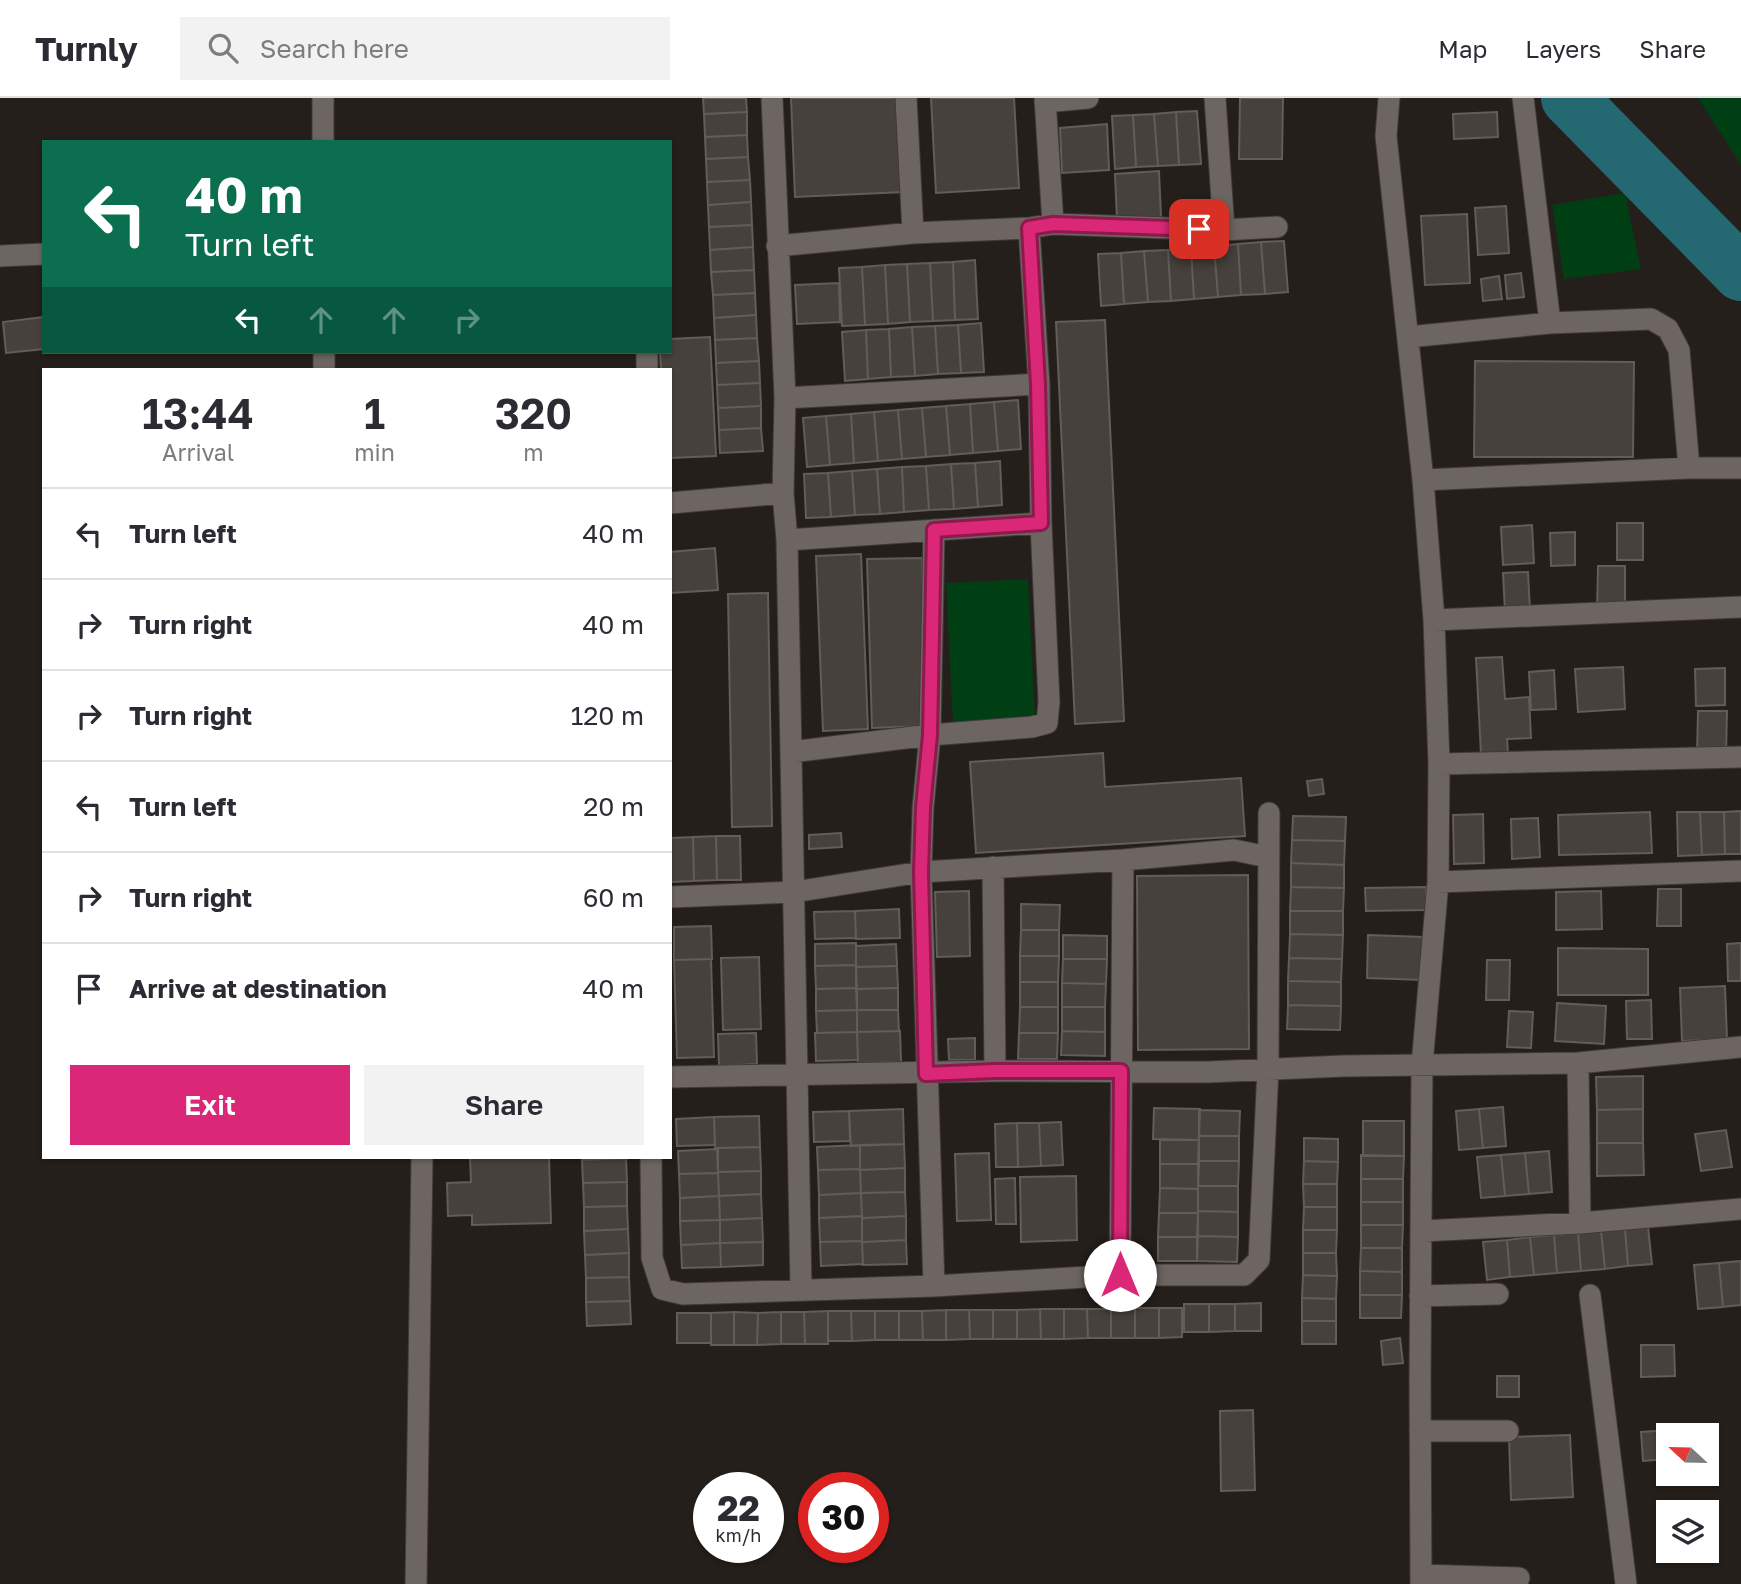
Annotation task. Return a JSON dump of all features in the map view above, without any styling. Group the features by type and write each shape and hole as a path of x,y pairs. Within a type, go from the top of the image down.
{"street":[{"path":"323,98 324,140"},
{"path":"772,98 785,398 783,493 787,540 801,1289"},
{"path":"906,98 913,233"},
{"path":"1053,224 1045,100 1088,98"},
{"path":"1215,98 1224,230"},
{"path":"1389,98 1386,136 1423,480 1434,620 1439,764 1438,882 1422,1065 1421,1580 1519,1578"},
{"path":"1524,98 1550,323"},
{"path":"777,246 913,233 1029,228 1053,224 1224,230 1277,227"},
{"path":"791,752 930,735 1032,727 1047,723 1049,702 1038,384 1029,228"},
{"path":"0,256 42,254"},
{"path":"1408,337 1550,323 1651,319 1668,329 1679,350 1689,468"},
{"path":"785,398 1038,384"},
{"path":"1423,480 1741,468"},
{"path":"672,503 783,493"},
{"path":"787,540 1041,523"},
{"path":"934,530 930,735 923,808 921,872 934,1286"},
{"path":"1434,620 1741,607"},
{"path":"1439,764 1741,757"},
{"path":"651,1159 653,1258 662,1289 683,1294 934,1286 1120,1275 1244,1275 1259,1260 1268,1069 1269,813"},
{"path":"672,897 794,892 921,872 1123,860 1234,850 1268,857"},
{"path":"1120,1275 1123,860"},
{"path":"993,867 995,1071"},
{"path":"1438,882 1741,871"},
{"path":"672,1077 995,1071 1208,1072 1578,1063 1741,1047"},
{"path":"1578,1063 1580,1223"},
{"path":"416,1584 422,1159"},
{"path":"1422,1231 1580,1223 1741,1209"},
{"path":"1420,1296 1498,1294"},
{"path":"1590,1294 1626,1584"},
{"path":"1420,1431 1508,1431"}],"green space":[{"path":"1698,98 1741,98 1741,165"},
{"path":"1625,193 1641,269 1564,279 1552,205"},
{"path":"1028,579 1035,719 953,724 946,583"}],"building":[{"path":"703,98 746,98 747,112 704,114"},
{"path":"791,98 900,98 904,192 795,197"},
{"path":"931,98 1014,98 1019,188 936,193"},
{"path":"1240,98 1283,98 1282,159 1239,159"},
{"path":"1197,111 1201,164 1179,165 1176,112"},
{"path":"747,112 747,135 705,137 704,114"},
{"path":"1176,112 1179,165 1158,166 1154,114"},
{"path":"1497,112 1498,137 1454,139 1453,114"},
{"path":"1154,114 1158,166 1136,167 1133,115"},
{"path":"1133,115 1136,167 1115,169 1112,116"},
{"path":"1107,124 1109,170 1062,173 1060,128"},
{"path":"747,135 748,157 706,159 705,137"},
{"path":"748,157 750,180 707,182 706,159"},
{"path":"1159,171 1161,217 1117,219 1115,174"},
{"path":"750,180 751,202 708,205 707,182"},
{"path":"751,202 752,225 709,227 708,205"},
{"path":"1506,206 1509,253 1478,255 1475,208"},
{"path":"1467,214 1470,283 1425,285 1421,216"},
{"path":"752,225 753,247 710,250 709,227"},
{"path":"1284,241 1288,292 1265,294 1261,242"},
{"path":"1261,242 1265,294 1241,295 1238,244"},
{"path":"1238,244 1241,295 1218,297 1214,246"},
{"path":"1214,246 1218,297 1194,299 1191,248"},
{"path":"753,247 754,270 711,272 710,250"},
{"path":"1191,248 1194,299 1171,301 1168,250"},
{"path":"1168,250 1171,301 1148,302 1144,251"},
{"path":"1144,251 1148,302 1124,304 1121,253"},
{"path":"1121,253 1124,304 1101,306 1098,254"},
{"path":"975,260 978,319 955,320 953,262"},
{"path":"953,262 955,320 933,321 930,263"},
{"path":"930,263 933,321 910,322 907,264"},
{"path":"907,264 910,322 888,324 885,265"},
{"path":"885,265 888,324 865,325 862,267"},
{"path":"862,267 865,325 842,326 839,268"},
{"path":"754,270 755,293 713,295 711,272"},
{"path":"1521,273 1524,297 1507,299 1505,275"},
{"path":"1499,276 1502,299 1483,301 1481,279"},
{"path":"839,283 840,322 797,324 795,285"},
{"path":"755,293 756,315 714,318 713,295"},
{"path":"756,315 757,338 715,340 714,318"},
{"path":"42,317 42,349 6,353 3,322"},
{"path":"1105,320 1124,721 1075,724 1056,322"},
{"path":"981,323 984,372 961,373 958,325"},
{"path":"958,325 961,373 938,374 935,326"},
{"path":"935,326 938,374 915,376 912,327"},
{"path":"912,327 915,376 891,377 889,329"},
{"path":"889,329 891,377 868,379 866,330"},
{"path":"866,330 868,379 845,381 842,332"},
{"path":"710,337 716,456 672,458 672,368 661,368 660,354 672,354 672,339"},
{"path":"757,338 759,361 716,363 715,340"},
{"path":"759,361 760,383 717,385 716,363"},
{"path":"1475,361 1634,362 1633,457 1474,457"},
{"path":"760,383 761,406 718,408 717,385"},
{"path":"1018,400 1021,449 998,451 994,402"},
{"path":"994,402 998,451 973,453 970,404"},
{"path":"970,404 973,453 950,455 946,406"},
{"path":"761,406 761,428 719,430 718,408"},
{"path":"946,406 950,455 926,457 922,408"},
{"path":"922,408 926,457 902,459 898,410"},
{"path":"898,410 902,459 878,461 874,412"},
{"path":"874,412 878,461 854,463 851,414"},
{"path":"851,414 854,463 830,465 826,416"},
{"path":"826,416 830,465 807,467 803,418"},
{"path":"761,428 763,451 720,453 719,430"},
{"path":"1000,461 1002,505 978,507 975,463"},
{"path":"975,463 978,507 954,509 951,464"},
{"path":"951,464 954,509 929,510 926,466"},
{"path":"926,466 929,510 904,512 902,467"},
{"path":"902,467 904,512 880,514 877,469"},
{"path":"877,469 880,514 855,515 852,471"},
{"path":"852,471 855,515 831,517 828,473"},
{"path":"828,473 831,517 806,518 804,474"},
{"path":"1617,523 1643,523 1643,560 1617,560"},
{"path":"1532,525 1534,563 1503,565 1501,527"},
{"path":"1575,532 1575,565 1551,566 1550,533"},
{"path":"715,548 718,590 672,593 672,552"},
{"path":"861,554 868,729 823,731 816,556"},
{"path":"922,558 926,726 872,728 867,559"},
{"path":"1598,566 1625,566 1625,611 1597,611"},
{"path":"1528,572 1530,611 1505,612 1503,573"},
{"path":"768,593 772,826 732,827 728,594"},
{"path":"1502,657 1505,699 1529,697 1531,738 1507,739 1508,753 1481,754 1476,658"},
{"path":"1623,667 1625,709 1578,712 1575,669"},
{"path":"1725,668 1725,705 1696,706 1695,669"},
{"path":"1554,670 1556,709 1531,710 1529,672"},
{"path":"1698,711 1727,711 1726,755 1697,754"},
{"path":"1103,753 1105,787 1241,778 1245,836 976,853 970,762"},
{"path":"1322,779 1324,794 1309,796 1307,781"},
{"path":"1741,811 1741,854 1725,854 1724,812"},
{"path":"1650,812 1652,853 1559,855 1558,815"},
{"path":"1677,812 1700,812 1702,855 1678,856"},
{"path":"1700,812 1724,812 1725,854 1702,855"},
{"path":"1483,814 1484,863 1454,864 1453,815"},
{"path":"1293,816 1346,817 1345,841 1292,840"},
{"path":"1538,818 1540,857 1512,859 1511,819"},
{"path":"841,833 842,847 809,849 809,835"},
{"path":"716,836 740,836 741,880 717,880"},
{"path":"716,836 717,880 694,881 693,837"},
{"path":"693,837 694,881 672,882 672,838"},
{"path":"1292,840 1345,841 1344,865 1291,863"},
{"path":"1291,863 1344,865 1344,888 1291,887"},
{"path":"1248,875 1249,1049 1138,1050 1137,876"},
{"path":"1291,887 1344,888 1343,911 1290,911"},
{"path":"1426,887 1426,910 1366,911 1365,888"},
{"path":"1658,889 1681,889 1681,926 1657,926"},
{"path":"969,891 970,956 937,957 935,892"},
{"path":"1601,891 1602,929 1556,930 1556,892"},
{"path":"1021,904 1060,905 1059,930 1021,930"},
{"path":"899,909 900,938 856,939 855,911"},
{"path":"855,911 856,938 815,939 814,912"},
{"path":"1290,911 1343,911 1343,935 1290,934"},
{"path":"711,926 712,959 674,960 674,927"},
{"path":"1021,930 1059,930 1059,956 1020,956"},
{"path":"1290,934 1343,935 1342,959 1289,958"},
{"path":"1063,935 1107,936 1107,959 1063,959"},
{"path":"1368,935 1424,937 1422,980 1367,978"},
{"path":"856,943 856,965 815,966 815,944"},
{"path":"1741,943 1741,981 1728,981 1727,944"},
{"path":"896,944 897,966 856,967 856,946"},
{"path":"1558,948 1648,949 1648,995 1558,995"},
{"path":"1020,956 1059,956 1058,982 1020,982"},
{"path":"759,957 761,1029 723,1030 721,958"},
{"path":"1289,958 1342,959 1341,982 1288,981"},
{"path":"711,959 714,1057 677,1058 674,960"},
{"path":"1063,959 1107,959 1106,984 1062,983"},
{"path":"1487,960 1510,960 1509,1000 1486,1000"},
{"path":"856,965 856,988 816,989 815,966"},
{"path":"897,966 898,988 857,989 856,967"},
{"path":"1288,981 1341,982 1341,1006 1288,1005"},
{"path":"1020,982 1058,982 1058,1007 1020,1007"},
{"path":"1062,983 1106,984 1105,1007 1062,1007"},
{"path":"1725,986 1727,1039 1682,1041 1680,988"},
{"path":"856,988 857,1010 816,1011 816,989"},
{"path":"898,988 898,1010 857,1010 857,989"},
{"path":"1651,1000 1652,1039 1627,1039 1626,1001"},
{"path":"1557,1003 1606,1006 1604,1044 1555,1041"},
{"path":"1288,1005 1341,1006 1340,1030 1287,1029"},
{"path":"1020,1007 1058,1007 1058,1033 1019,1033"},
{"path":"1062,1007 1105,1007 1105,1032 1062,1031"},
{"path":"857,1010 857,1032 817,1033 816,1011"},
{"path":"857,1010 898,1010 899,1031 857,1032"},
{"path":"1509,1011 1533,1012 1531,1048 1507,1047"},
{"path":"900,1031 901,1062 858,1063 857,1032"},
{"path":"1062,1031 1105,1032 1105,1056 1061,1055"},
{"path":"857,1032 858,1060 816,1061 815,1033"},
{"path":"756,1033 757,1064 719,1066 718,1034"},
{"path":"1019,1033 1058,1033 1057,1059 1018,1059"},
{"path":"975,1038 975,1060 949,1060 948,1039"},
{"path":"1643,1076 1643,1109 1597,1110 1596,1077"},
{"path":"1503,1107 1506,1146 1483,1148 1479,1109"},
{"path":"1154,1108 1200,1109 1199,1140 1153,1139"},
{"path":"903,1109 904,1144 851,1146 849,1111"},
{"path":"1479,1109 1483,1148 1459,1150 1456,1111"},
{"path":"1643,1109 1643,1143 1597,1143 1597,1110"},
{"path":"1199,1110 1240,1111 1239,1136 1199,1136"},
{"path":"849,1111 850,1141 814,1142 813,1112"},
{"path":"759,1116 760,1147 715,1148 714,1117"},
{"path":"714,1117 715,1145 677,1146 676,1119"},
{"path":"1363,1121 1404,1121 1404,1156 1363,1156"},
{"path":"1061,1122 1063,1165 1041,1166 1039,1123"},
{"path":"1017,1123 1018,1167 996,1167 995,1124"},
{"path":"1017,1123 1039,1123 1041,1166 1018,1167"},
{"path":"1726,1130 1732,1167 1701,1171 1695,1134"},
{"path":"1199,1136 1239,1136 1239,1161 1198,1161"},
{"path":"1304,1138 1338,1139 1338,1162 1304,1161"},
{"path":"1160,1140 1199,1140 1199,1164 1160,1164"},
{"path":"1597,1143 1643,1143 1644,1175 1597,1176"},
{"path":"904,1144 905,1168 860,1170 860,1145"},
{"path":"860,1145 860,1169 818,1170 817,1147"},
{"path":"760,1147 761,1171 718,1172 717,1148"},
{"path":"718,1149 718,1173 679,1174 678,1151"},
{"path":"1549,1151 1552,1192 1529,1194 1525,1153"},
{"path":"989,1153 991,1220 957,1221 955,1154"},
{"path":"1525,1153 1529,1194 1505,1196 1501,1155"},
{"path":"1361,1155 1404,1156 1403,1179 1361,1179"},
{"path":"1501,1155 1505,1196 1481,1198 1477,1157"},
{"path":"470,1159 549,1159 551,1223 472,1225 472,1215 448,1216 447,1183 471,1182"},
{"path":"626,1159 627,1182 583,1183 582,1160"},
{"path":"1198,1161 1239,1161 1238,1186 1198,1186"},
{"path":"1304,1161 1338,1162 1337,1184 1303,1184"},
{"path":"1160,1164 1199,1164 1198,1189 1160,1188"},
{"path":"905,1168 905,1192 861,1193 860,1170"},
{"path":"860,1169 861,1193 819,1195 818,1170"},
{"path":"761,1171 761,1194 719,1196 718,1172"},
{"path":"718,1173 719,1196 680,1198 679,1174"},
{"path":"1076,1176 1077,1240 1021,1242 1020,1177"},
{"path":"1015,1178 1016,1224 996,1224 995,1179"},
{"path":"1361,1179 1403,1179 1403,1202 1361,1202"},
{"path":"627,1182 627,1206 584,1207 583,1183"},
{"path":"1303,1184 1337,1184 1337,1207 1304,1207"},
{"path":"1198,1186 1238,1186 1238,1212 1198,1211"},
{"path":"1160,1188 1198,1189 1198,1213 1159,1213"},
{"path":"905,1192 906,1216 862,1218 861,1193"},
{"path":"861,1193 862,1216 819,1218 819,1195"},
{"path":"761,1194 762,1218 720,1220 719,1196"},
{"path":"719,1196 720,1220 680,1221 680,1198"},
{"path":"1361,1202 1403,1202 1403,1225 1361,1225"},
{"path":"627,1206 628,1229 584,1231 584,1207"},
{"path":"1304,1207 1337,1207 1337,1230 1303,1230"},
{"path":"1198,1211 1238,1212 1238,1237 1198,1236"},
{"path":"1159,1213 1198,1213 1197,1237 1158,1237"},
{"path":"862,1216 862,1241 820,1242 819,1218"},
{"path":"906,1216 906,1240 862,1242 862,1218"},
{"path":"762,1218 763,1242 720,1243 720,1220"},
{"path":"720,1220 720,1243 681,1245 680,1221"},
{"path":"1361,1225 1403,1225 1402,1248 1361,1248"},
{"path":"1648,1227 1652,1264 1628,1266 1625,1229"},
{"path":"628,1229 629,1253 585,1255 584,1231"},
{"path":"1625,1229 1628,1266 1605,1269 1601,1231"},
{"path":"1303,1230 1337,1230 1336,1253 1303,1253"},
{"path":"1601,1231 1605,1269 1581,1271 1578,1233"},
{"path":"1578,1233 1581,1271 1557,1273 1554,1235"},
{"path":"1554,1235 1557,1273 1534,1275 1530,1237"},
{"path":"1198,1236 1238,1237 1237,1262 1197,1261"},
{"path":"1158,1237 1197,1237 1197,1261 1158,1261"},
{"path":"1530,1237 1534,1275 1510,1277 1507,1240"},
{"path":"906,1240 907,1264 863,1265 862,1242"},
{"path":"1507,1240 1510,1277 1487,1280 1483,1242"},
{"path":"862,1241 863,1264 821,1266 820,1242"},
{"path":"763,1242 763,1265 721,1267 720,1243"},
{"path":"720,1243 721,1267 682,1268 681,1245"},
{"path":"1361,1248 1402,1248 1402,1272 1360,1271"},
{"path":"629,1253 629,1277 586,1278 585,1255"},
{"path":"1303,1253 1336,1253 1337,1276 1303,1275"},
{"path":"1741,1261 1741,1305 1723,1307 1719,1263"},
{"path":"1719,1263 1723,1307 1698,1309 1694,1265"},
{"path":"1360,1271 1402,1272 1402,1295 1360,1295"},
{"path":"1303,1275 1337,1276 1336,1299 1302,1298"},
{"path":"629,1277 630,1301 586,1302 586,1278"},
{"path":"1360,1295 1402,1295 1401,1318 1360,1318"},
{"path":"1302,1298 1336,1299 1336,1321 1302,1321"},
{"path":"630,1301 631,1324 587,1326 586,1302"},
{"path":"1261,1303 1261,1331 1235,1331 1235,1304"},
{"path":"1184,1304 1209,1304 1209,1332 1184,1332"},
{"path":"1209,1304 1235,1304 1235,1331 1209,1332"},
{"path":"1135,1308 1159,1308 1159,1338 1135,1338"},
{"path":"1135,1308 1135,1338 1111,1338 1111,1309"},
{"path":"1159,1308 1182,1308 1182,1337 1159,1338"},
{"path":"1040,1309 1064,1309 1064,1339 1041,1339"},
{"path":"1040,1309 1041,1339 1017,1339 1017,1310"},
{"path":"1064,1309 1087,1309 1088,1338 1064,1339"},
{"path":"1087,1309 1111,1309 1111,1338 1088,1338"},
{"path":"946,1310 969,1310 970,1339 946,1340"},
{"path":"946,1310 946,1340 923,1340 922,1311"},
{"path":"969,1310 993,1310 993,1339 970,1339"},
{"path":"993,1310 1017,1310 1017,1339 993,1339"},
{"path":"828,1311 851,1311 852,1341 828,1341"},
{"path":"828,1311 828,1344 805,1344 804,1312"},
{"path":"851,1311 875,1311 875,1340 852,1341"},
{"path":"875,1311 899,1311 899,1340 875,1340"},
{"path":"899,1311 922,1311 923,1340 899,1340"},
{"path":"734,1312 758,1313 757,1345 734,1345"},
{"path":"734,1312 734,1345 711,1345 711,1313"},
{"path":"781,1312 781,1344 757,1345 758,1313"},
{"path":"781,1312 804,1312 805,1344 781,1344"},
{"path":"677,1313 711,1313 711,1343 677,1343"},
{"path":"1302,1321 1336,1321 1336,1344 1302,1344"},
{"path":"1400,1338 1403,1363 1383,1365 1381,1341"},
{"path":"1641,1345 1674,1345 1675,1376 1641,1377"},
{"path":"1497,1376 1519,1376 1519,1397 1497,1397"},
{"path":"1253,1410 1255,1490 1221,1491 1220,1411"},
{"path":"1656,1431 1656,1460 1643,1461 1641,1432"},
{"path":"1570,1435 1573,1497 1511,1500 1509,1437"}],"waterway":[{"path":"1569,98 1741,273"}],"route":[{"path":"1120,1275 1121,1071 926,1074 921,872 923,808 930,735 934,530 1041,523 1038,384 1029,228 1053,224 1199,229"}]}
